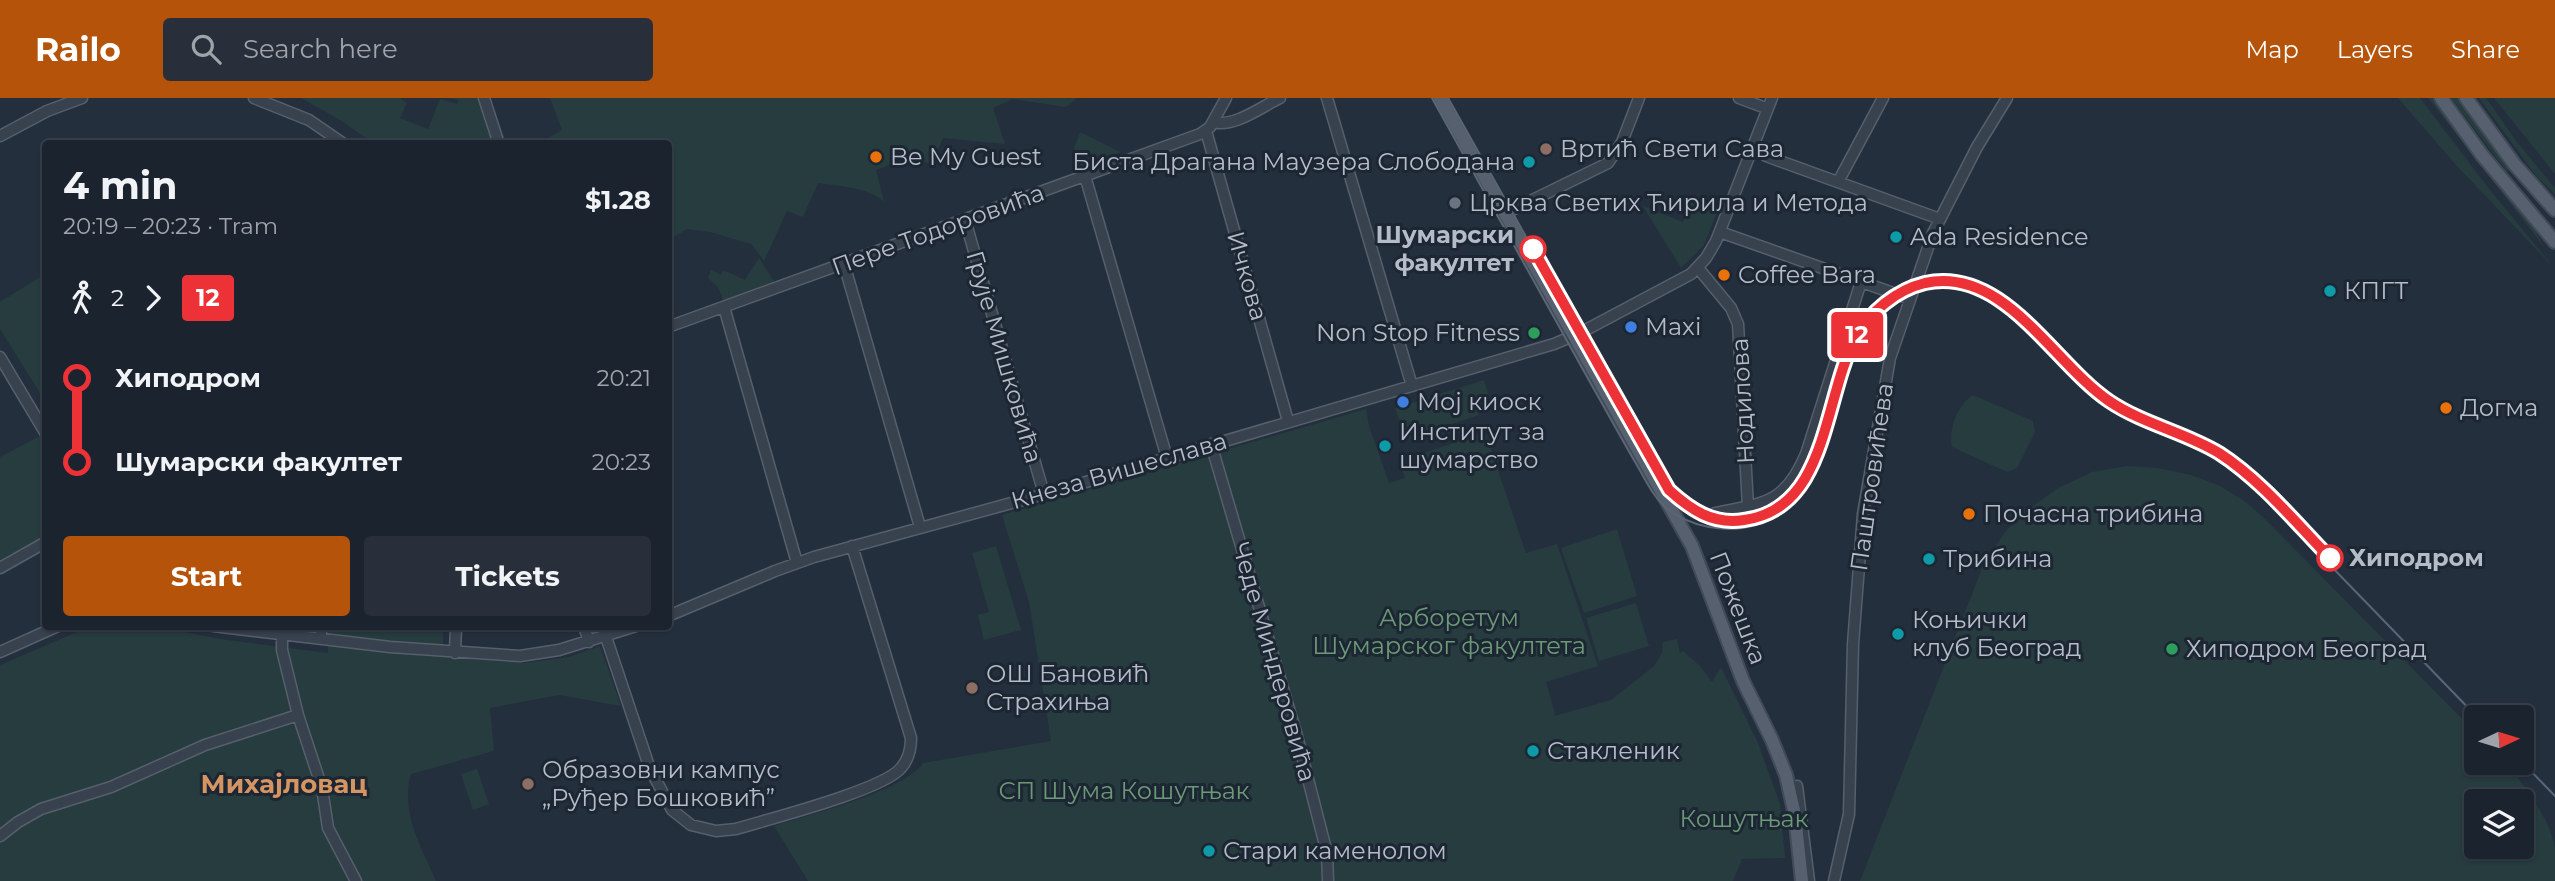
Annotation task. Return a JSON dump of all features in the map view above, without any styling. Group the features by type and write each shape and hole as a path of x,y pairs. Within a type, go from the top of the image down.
{"main road":[{"name":"Пожешка","path":"1440,98 1692,547 1749,694 1786,775 1795,815 1802,881"},
{"path":"2441,98 2482,155 2555,242"},
{"path":"2466,98 2515,165 2555,210"}],"street":[{"path":"0,136 47,111 82,98"},
{"path":"254,98 309,120 338,140"},
{"path":"484,98 498,140"},
{"path":"1206,131 1226,98"},
{"path":"1213,122 1231,122 1280,98"},
{"path":"1327,98 1412,386"},
{"path":"1504,214 1604,166 1622,142 1639,98"},
{"path":"1739,98 1763,107"},
{"path":"1698,268 1712,250 1720,232 1772,98"},
{"path":"1838,182 1883,98"},
{"name":"Паштровићева","path":"1834,881 1849,814 1853,644 1864,505 1891,358 1940,219 2004,100"},
{"name":"Пере Тодоровића","path":"672,326 1206,131"},
{"name":"Ичкова","path":"1206,131 1287,421"},
{"path":"1766,156 1940,219"},
{"path":"1085,176 1167,458"},
{"name":"Грује Мишковића","path":"965,220 1044,494"},
{"path":"1720,232 1910,299"},
{"path":"844,264 920,527"},
{"name":"Кнеза Вишеслава","path":"672,614 797,563 852,546 1044,494 1573,337 1698,268"},
{"name":"Нодилова","path":"1698,268 1731,308 1738,324 1748,507"},
{"path":"1715,513 1772,499 1786,488 1800,469 1861,282"},
{"path":"724,307 797,563"},
{"path":"0,357 42,427"},
{"name":"Чеде Миндеровића","path":"1211,444 1297,736 1327,853 1328,881"},
{"path":"0,568 42,544"},
{"path":"606,637 650,769 672,810 691,825 716,831 736,829 865,789 896,773 906,760 911,747 909,729 852,546"},
{"path":"0,652 49,630"},
{"path":"244,630 455,653 531,655 589,642 625,630"},
{"path":"321,630 321,639"},
{"path":"455,653 456,630"},
{"path":"585,630 589,642"},
{"path":"282,635 282,650 298,715 322,788 328,828 356,881"},
{"path":"0,835 41,809 111,787 205,745 298,715"},
{"path":"1797,786 1809,881"}],"green space":[{"path":"301,98 400,98 407,103 400,118 428,129 440,99 457,104 459,100 450,98 479,98 492,140 369,140"},
{"path":"550,98 1077,98 1066,107 1013,99 993,108 1005,144 943,138 931,164 911,157 876,170 884,202 862,190 818,183 803,217 787,211 764,261 751,244 710,232 687,229 672,238 672,140 545,140 562,130"},
{"path":"2398,98 2420,98 2555,269 2456,165"},
{"path":"2428,98 2434,98 2533,227 2545,248"},
{"path":"2451,98 2460,98 2511,168 2507,172"},
{"path":"2479,98 2486,98 2517,142 2555,188 2555,195 2534,173"},
{"path":"2494,98 2555,98 2555,174"},
{"path":"1080,132 1121,152 1077,170 1074,148"},
{"path":"1692,200 1718,210 1704,245 1681,268 1643,206 1683,222"},
{"path":"759,258 775,283 724,302 718,287 708,278 711,270 721,275 723,270 745,280"},
{"path":"42,276 42,396 0,329 0,302"},
{"path":"1484,380 1491,402 1477,407 1479,415 1406,439 1395,408"},
{"path":"1973,395 2033,421 2035,432 2017,468 2007,472 1952,447 1951,433 1955,418 1963,404"},
{"path":"1366,409 1369,426 1389,483 1405,478 1401,466 1404,460 1485,432 1526,553 1557,544 1598,666 1546,682 1554,716 1611,700 1654,666 1662,653 1663,642 1677,639 1680,653 1683,651 1700,666 1712,682 1721,667 1758,743 1780,804 1785,858 1742,859 1733,881 808,881 774,826 877,792 913,773 923,763 1051,741 1029,602 1002,515"},
{"path":"40,436 42,439 42,540 0,565 0,457"},
{"name":"Хиподром Београд","path":"2127,466 2158,468 2191,475 2220,486 2243,500 2262,516 2464,721 2464,775 2515,775 2526,789 2464,789 2464,859 2534,859 2534,801 2548,825 2555,848 2555,881 1860,881 1983,566 2004,533 2027,510 2058,488 2092,472"},
{"path":"1617,529 1637,596 1584,613 1561,548"},
{"path":"996,546 1021,630 984,640 978,615 989,612 972,553"},
{"path":"1636,603 1649,646 1599,661 1586,618"},
{"path":"82,630 174,630 220,639 328,653 327,630 443,630 443,656 524,663 569,657 600,646 621,706 559,695 490,708 494,751 411,774 408,788 410,815 436,881 0,881 0,665"},
{"path":"477,769 489,804 473,810 461,774"}],"tram line":[{"path":"1432,98 1647,483 1665,507 1685,520 1720,529 1744,528 1756,525 1789,507 1811,478 1851,363 1868,329 1893,302 1930,288 1957,288 1981,296 2004,310 2103,404 2132,421 2194,448 2238,476 2291,524 2465,705"},
{"path":"1448,98 1662,479 1685,503 1714,520"},
{"name":"12","path":"1533,249 1669,490 1690,507 1716,521 1752,519 1773,512 1798,491 1813,464 1854,339 1869,318 1903,291 1926,283 1951,281 1972,286 2014,311 2085,382 2111,402 2138,418 2199,443 2225,458 2254,481 2330,558"},
{"path":"2534,774 2555,796"}],"place":[{"name":"Вртић Свети Сава","path":"1546,149"},
{"name":"Be My Guest","path":"876,157"},
{"name":"Биста Драгана Маузера Слободана","path":"1529,162"},
{"name":"Црква Светих Ћирила и Метода","path":"1455,203"},
{"name":"Ada Residence","path":"1896,237"},
{"name":"Шумарски факултет","path":"1533,249"},
{"name":"Coffee Bara","path":"1724,275"},
{"name":"КПГТ","path":"2330,291"},
{"name":"Maxi","path":"1631,327"},
{"name":"Non Stop Fitness","path":"1534,333"},
{"name":"Мој киоск","path":"1403,402"},
{"name":"Догма","path":"2446,408"},
{"name":"Институт за шумарство","path":"1385,446"},
{"name":"Почасна трибина","path":"1969,514"},
{"name":"Хиподром","path":"2330,558"},
{"name":"Трибина","path":"1929,559"},
{"name":"Коњички клуб Београд","path":"1898,634"},
{"name":"Хиподром Београд","path":"2172,649"},
{"name":"ОШ Бановић Страхиња","path":"972,688"},
{"name":"Стакленик","path":"1533,751"},
{"name":"Образовни кампус „Руђер Бошковић”","path":"528,784"},
{"name":"Стари каменолом","path":"1209,851"}],"district":[{"name":"Михајловац","path":"284,784"}],"park label":[{"name":"Арборетум Шумарског факултета","path":"1449,632"},
{"name":"СП Шума Кошутњак","path":"1124,791"},
{"name":"Кошутњак","path":"1744,819"}]}
